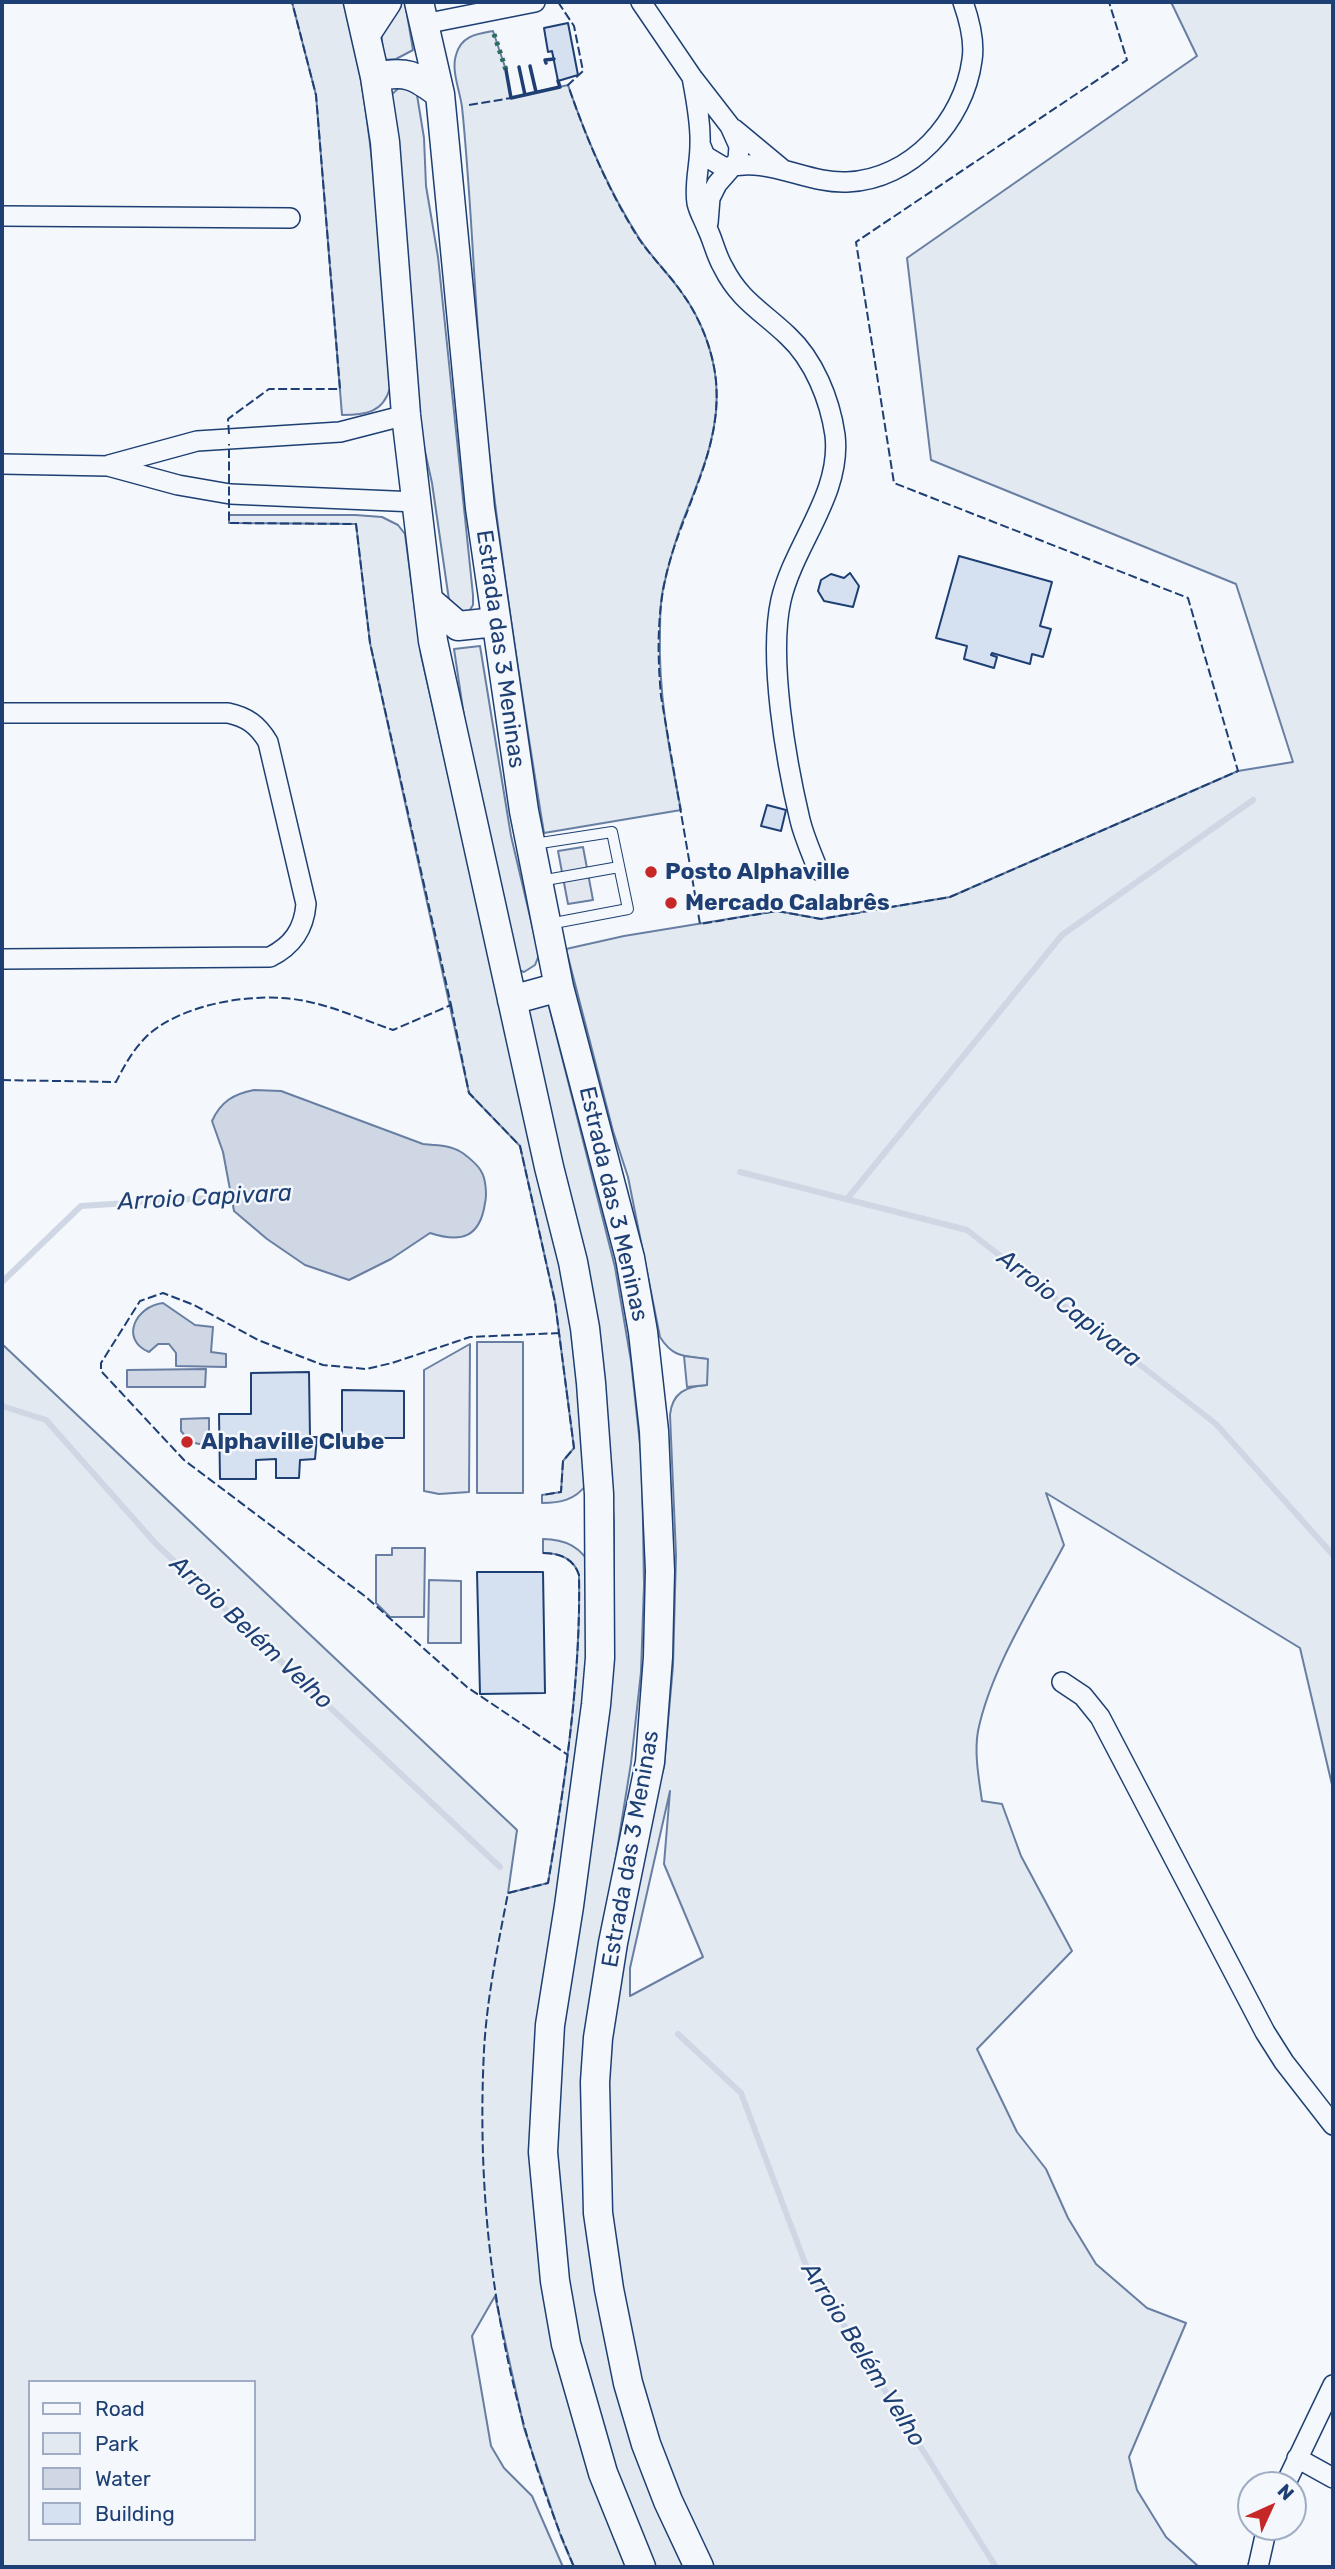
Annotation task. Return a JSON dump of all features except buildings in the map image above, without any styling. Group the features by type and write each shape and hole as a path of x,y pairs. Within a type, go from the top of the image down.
{"main road":[{"path":"358,2 375,77 390,193 406,415 435,654 549,1167 573,1262 585,1328 597,1436 601,1555 600,1658 569,1906 550,2025 543,2152 555,2281 566,2344 603,2473 641,2567"},
{"path":"366,34 387,2"},
{"name":"Estrada das 3 Meninas","path":"422,13 440,94 480,508 531,845 559,987 630,1258 643,1332 654,1431 660,1571 658,1657 650,1762 613,1943 598,2038 595,2082 598,2213 609,2289 628,2383 646,2444 668,2501 699,2567"},
{"path":"375,77 405,73 418,77 440,94"},
{"path":"428,600 458,626 496,622"},
{"path":"512,1000 559,987"}],"street":[{"path":"422,13 535,2"},
{"path":"700,144 705,156 725,168 734,165 782,169 804,176 848,183 889,172 913,159 948,124 968,80 973,57 963,2"},
{"path":"641,3 736,136 740,153 710,198 708,228"},
{"path":"692,77 700,144 696,180 697,204 721,265 733,284 758,312 789,337 802,353 818,378 828,404 835,437 825,496 799,551 781,599 777,629 776,667 785,739 800,822 818,870"},
{"path":"730,126 782,169"},
{"path":"2,216 289,218"},
{"path":"108,466 198,441 340,432 406,415"},
{"path":"2,464 108,466 178,485 230,494 416,502"},
{"path":"2,713 228,713 251,722 261,729 268,742 306,904 305,917 293,941 270,957 2,959"},
{"path":"1062,1682 1083,1696 1100,1717 1265,2032 1284,2062 1333,2125"},
{"path":"1291,2471 1333,2385"},
{"path":"1297,2458 1333,2478"},
{"path":"1258,2567 1264,2541"}],"lane":[{"path":"531,845 612,832 628,909 546,925"},
{"path":"538,881 619,867"}],"green space":[{"path":"292,2 345,2 364,97 375,194 390,388 378,408 365,413 342,415 316,95"},
{"path":"396,2 405,2 413,50 396,59 384,60 381,31"},
{"path":"1171,2 1333,2 1333,1789 1300,1648 1046,1493 1064,1545 993,1683 978,1731 977,1766 982,1801 1002,1804 1021,1856 1072,1951 977,2049 1017,2132 1046,2169 1068,2218 1096,2264 1147,2308 1186,2323 1129,2457 1137,2490 1166,2537 1199,2567 710,2567 667,2470 629,2339 606,2170 610,2037 648,1819 664,1767 673,1666 676,1555 670,1415 671,1407 681,1392 707,1385 707,1359 675,1352 660,1337 628,1177 613,1131 566,949 624,936 777,911 821,919 950,897 1238,771 1293,762 1236,584 931,460 907,258 1197,56","holes":["670,1791 664,1864 703,1957 630,1996 630,1968"]},
{"path":"493,31 506,70 511,98 568,85 590,144 618,202 639,238 689,302 700,323 709,346 716,381 717,400 708,454 674,547 661,605 663,699 681,810 544,833 488,445 464,128 455,68 458,49 465,40"},
{"path":"401,86 415,91 417,95 424,138 426,186 438,257 473,595 473,605 468,613 450,607 432,483 413,398 390,96"},
{"path":"229,515 382,517 398,525 405,534 421,655 573,1325 586,1485 567,1500 542,1503 542,1495 561,1492 563,1461 574,1448 555,1302 520,1146 469,1093 370,643 356,524 229,523"},
{"path":"480,646 511,836 539,955 535,965 524,972 519,970 468,743 454,649"},
{"path":"548,1002 615,1267 631,1361 642,1463 644,1585 641,1672 631,1763 593,2000 584,2148 686,2567 653,2567 630,2519 574,2330 558,2216 556,2083 610,1705 614,1523 608,1436 525,1007"},
{"path":"2,1344 517,1830 508,1893 548,1883 575,1691 579,1575 574,1565 566,1558 543,1553 543,1539 572,1546 588,1561 591,1568 581,1760 541,1992 533,2073 532,2119 565,2390 595,2486 629,2567 574,2567 524,2428 495,2296 472,2336 491,2446 504,2468 532,2496 563,2567 2,2567"},
{"path":"429,1580 461,1581 461,1643 428,1643"}],"shaded area":[{"path":"583,847 593,900 568,904 558,851"},
{"path":"477,1342 523,1342 523,1493 477,1493"},
{"path":"470,1344 469,1492 439,1494 424,1491 424,1370"},
{"path":"684,1356 708,1359 707,1385 687,1387"},
{"path":"392,1548 425,1548 424,1617 390,1617 376,1603 376,1555 392,1555"}],"water":[{"path":"254,1090 281,1091 423,1144 461,1152 477,1166 484,1178 486,1200 479,1224 474,1231 460,1237 430,1233 391,1259 349,1280 305,1265 267,1239 234,1211 223,1152 212,1121 229,1100"},
{"path":"163,1303 195,1325 213,1327 211,1352 226,1354 226,1367 176,1366 176,1353 169,1344 158,1344 149,1352 140,1346 133,1332 139,1316 153,1305"},
{"path":"206,1369 205,1387 127,1387 127,1370"},
{"path":"209,1418 209,1446 190,1442 181,1431 181,1419"}],"waterway":[{"path":"847,1199 1062,935 1253,800"},
{"name":"Arroio Capivara","path":"740,1172 967,1230 1216,1424 1333,1555"},
{"name":"Arroio Capivara","path":"2,1282 81,1206 239,1196"},
{"name":"Arroio Belém Velho","path":"2,1406 46,1420 157,1545 500,1867"},
{"name":"Arroio Belém Velho","path":"678,2034 741,2093 805,2263 996,2567"}],"hedge":[{"path":"494,34 506,70"}],"fence":[{"path":"229,434 228,419 269,389 340,389 316,95 292,2"},
{"path":"558,2 574,26 583,71 568,85 590,145 639,239 689,303 709,346 716,381 714,429 669,564 659,629 661,696 700,924 777,911 821,919 950,897 1238,771 1188,598 894,483 856,242 1127,60 1109,2"},
{"path":"469,105 511,98"},
{"path":"2,1080 116,1082 137,1047 161,1025 199,1008 221,1002 265,998 305,1001 393,1030 451,1005 370,643 356,524 229,523 229,444"},
{"path":"451,1005 469,1093 520,1146 555,1302 574,1448 563,1461 561,1492 542,1495"},
{"path":"560,1333 470,1337 366,1369 323,1365 258,1340 194,1305 163,1293 140,1301 101,1363 101,1371 184,1460 366,1597 467,1687 568,1755"},
{"path":"543,1553 566,1558 574,1565 579,1575 575,1691 548,1883 508,1893 497,1952 484,2050 484,2184 499,2314 512,2378 549,2505 574,2567"}],"wall":[{"path":"546,63 545,60 554,59"},
{"path":"530,66 536,92"},
{"path":"519,67 525,95"},
{"path":"506,70 511,98 560,87 558,81"}],"place":[{"name":"Posto Alphaville","path":"651,872"},
{"name":"Mercado Calabrês","path":"671,903"},
{"name":"Alphaville Clube","path":"187,1442"}]}
